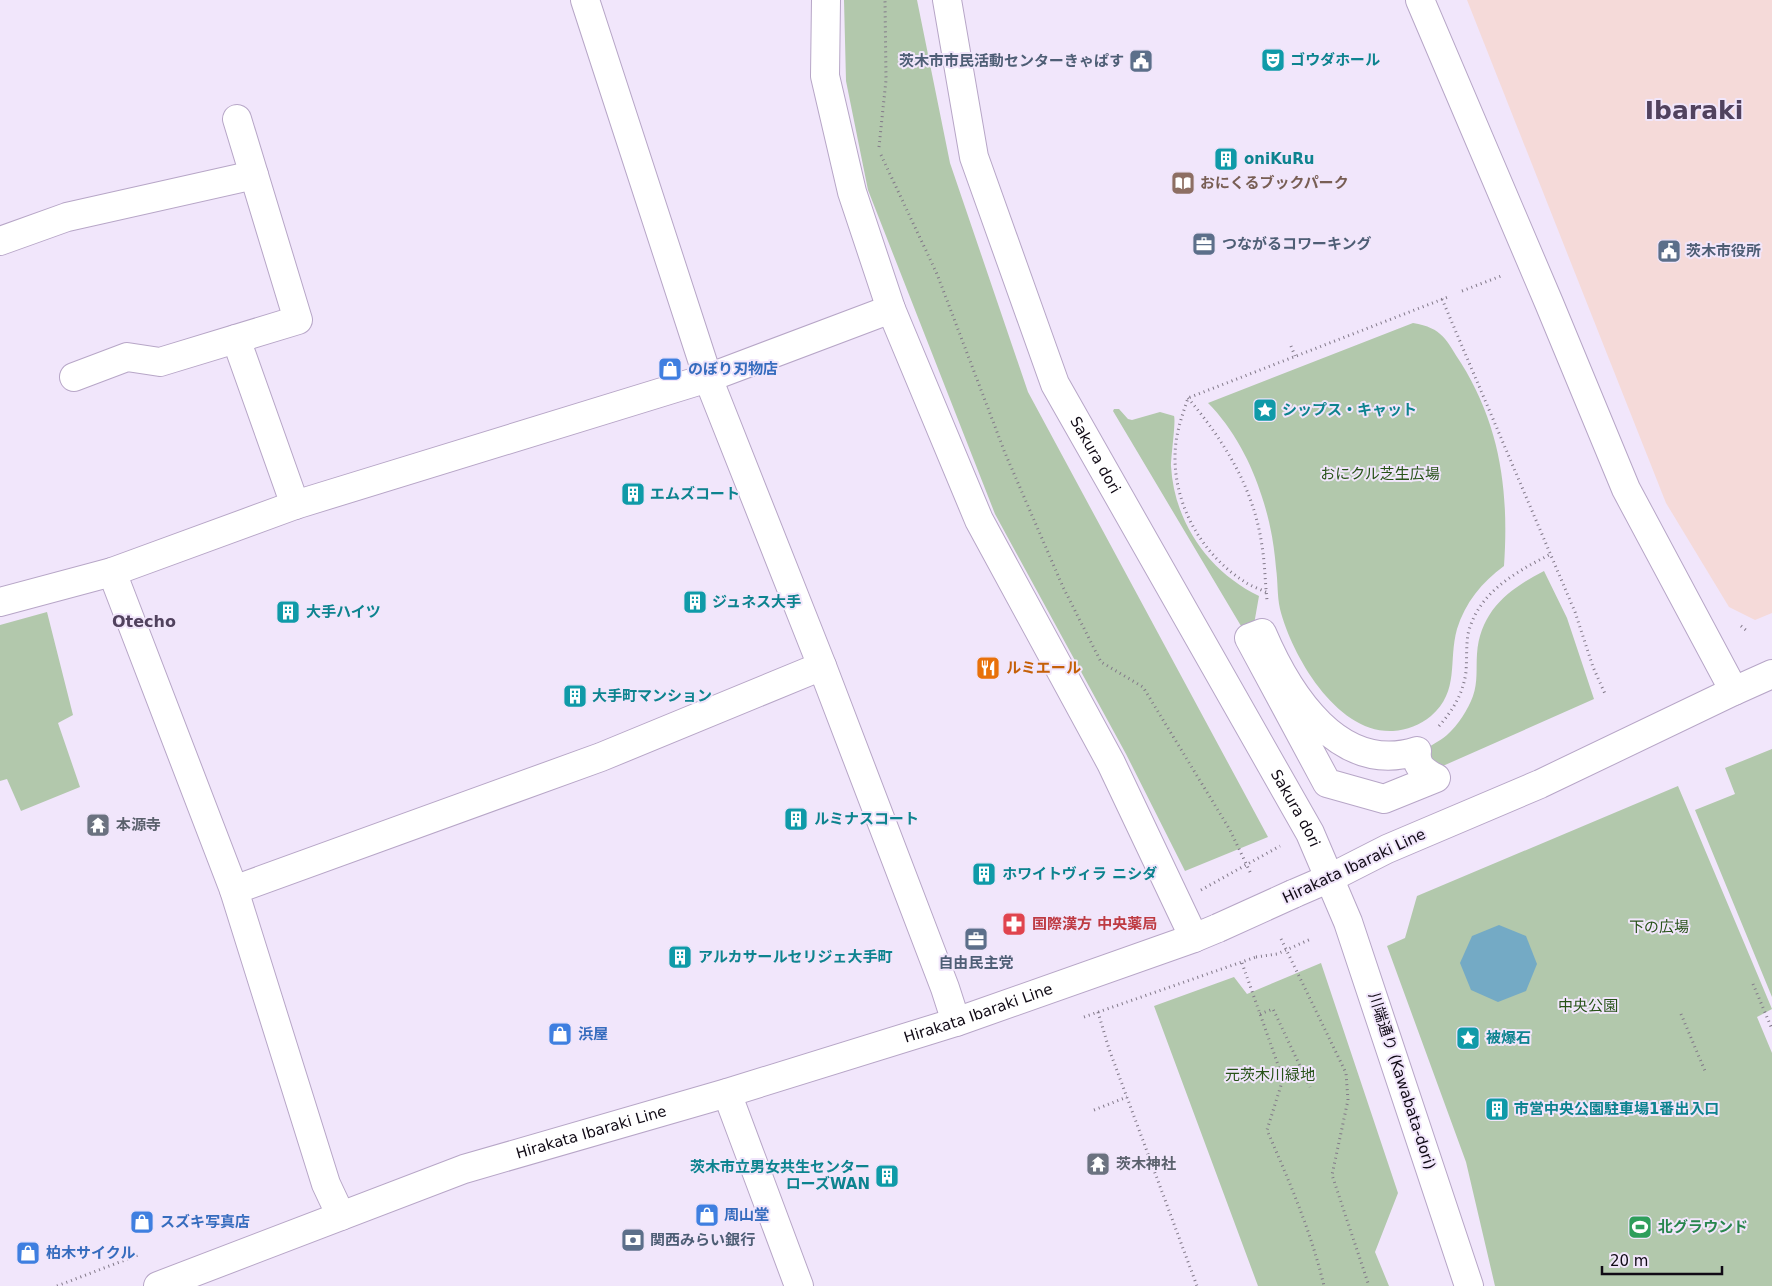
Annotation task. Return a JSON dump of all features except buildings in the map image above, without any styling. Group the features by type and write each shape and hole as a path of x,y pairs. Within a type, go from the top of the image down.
{"street":[{"path":"585,0 708,378 822,666 945,988 956,1022"},
{"path":"826,0 825,76 852,192 891,310 979,520 1206,933"},
{"name":"Sakura dori","path":"947,0 974,157 1055,384 1310,833 1330,878"},
{"path":"1420,0 1626,489 1734,691"},
{"path":"74,377 127,357 160,362 298,320 237,119"},
{"path":"0,241 67,217 254,176"},
{"path":"0,602 112,572 295,504 708,378 891,310"},
{"path":"236,339 295,504"},
{"path":"112,572 234,890 326,1184 342,1216"},
{"path":"1262,633 1277,667 1297,698 1309,713 1338,740 1357,750 1380,755 1404,755 1417,751 1416,758 1418,764 1427,773 1436,778 1384,799 1328,783 1250,638 1262,633"},
{"path":"234,890 600,757 822,666"},
{"name":"Hirakata Ibaraki Line","path":"158,1286 464,1168 727,1093 956,1022 1206,933 1330,878 1387,849 1540,784 1772,674"},
{"name":"川端通り (Kawabata-dori)","path":"1330,878 1348,922 1469,1286"},
{"path":"727,1093 799,1286"}],"path":[{"path":"885,0 886,80 879,149 937,274 1005,453 1063,587 1101,662 1143,686 1230,830 1251,874"},
{"path":"1462,292 1505,275"},
{"path":"1266,592 1245,582 1226,568 1196,533 1186,512 1175,466 1180,420 1188,398 1448,297"},
{"path":"1442,299 1575,612 1593,668 1606,696"},
{"path":"1291,346 1295,356"},
{"path":"1188,398 1217,434 1242,477 1258,523 1268,602"},
{"path":"1466,672 1469,632 1476,614 1487,597 1501,583 1518,571 1551,554"},
{"path":"1201,890 1280,846"},
{"path":"1280,937 1346,1073 1348,1100 1332,1175 1369,1286"},
{"path":"1256,957 1277,954 1311,939"},
{"path":"1242,963 1283,1079 1267,1130 1297,1200 1317,1257 1324,1286"},
{"path":"1753,984 1772,1029"},
{"path":"1260,1014 1273,1008 1310,1087"},
{"path":"1098,1012 1127,1097 1197,1286"},
{"path":"1681,1014 1705,1071"},
{"path":"1094,1110 1127,1097"}],"shaded area":[{"name":"茨木市役所","path":"1467,0 1772,0 1772,613 1755,620 1729,607 1666,503"}],"green space":[{"path":"844,0 917,0 950,163 1028,392 1268,837 1185,871 1126,754 995,514 868,190 846,81"},
{"name":"おにクル芝生広場","path":"1413,323 1431,328 1443,336 1475,387 1485,411 1494,436 1503,487 1505,512 1504,566 1475,594 1460,619 1454,641 1450,686 1440,706 1431,716 1418,724 1393,731 1373,729 1353,720 1320,689 1306,669 1286,628 1280,609 1271,532 1258,485 1241,447 1226,424 1208,403"},
{"path":"1114,409 1119,409 1128,419 1132,420 1160,412 1174,416 1171,466 1179,507 1197,543 1210,559 1241,586 1259,596 1253,630 1244,631 1113,411"},
{"path":"1544,571 1567,618 1594,699 1436,769 1422,753 1451,731 1468,707 1476,686 1479,639 1490,614 1508,594"},
{"path":"47,612 73,715 58,723 80,787 21,811 7,779 0,781 0,625"},
{"path":"1772,749 1772,997 1695,810 1735,794 1725,768"},
{"name":"中央公園","path":"1678,786 1772,1009 1757,1017 1772,1053 1772,1286 1495,1286 1466,1162 1387,946 1405,938 1417,896"},
{"name":"元茨木川緑地","path":"1321,963 1398,1193 1375,1252 1389,1286 1258,1286 1154,1006 1234,977 1247,994"}],"water":[{"path":"1499,925 1526,936 1537,964 1526,991 1498,1002 1471,990 1460,963 1472,936"}],"place":[{"name":"ゴウダホール","path":"1273,60"},
{"name":"茨木市市民活動センターきゃぱす","path":"1141,61"},
{"name":"oniKuRu","path":"1226,159"},
{"name":"おにくるブックパーク","path":"1183,183"},
{"name":"つながるコワーキング","path":"1204,244"},
{"name":"茨木市役所","path":"1669,251"},
{"name":"のぼり刃物店","path":"670,369"},
{"name":"シップス・キャット","path":"1265,410"},
{"name":"エムズコート","path":"633,494"},
{"name":"ジュネス大手","path":"695,602"},
{"name":"大手ハイツ","path":"288,612"},
{"name":"ルミエール","path":"988,668"},
{"name":"大手町マンション","path":"575,696"},
{"name":"ルミナスコート","path":"796,819"},
{"name":"本源寺","path":"98,825"},
{"name":"ホワイトヴィラ ニシダ","path":"984,874"},
{"name":"国際漢方 中央薬局","path":"1014,924"},
{"name":"自由民主党","path":"976,939"},
{"name":"アルカサールセリジェ大手町","path":"680,957"},
{"name":"浜屋","path":"560,1034"},
{"name":"被爆石","path":"1468,1038"},
{"name":"市営中央公園駐車場1番出入口","path":"1497,1109"},
{"name":"茨木神社","path":"1098,1164"},
{"name":"茨木市立男女共生センター ローズWAN","path":"887,1176"},
{"name":"周山堂","path":"707,1215"},
{"name":"スズキ写真店","path":"142,1222"},
{"name":"北グラウンド","path":"1640,1227"},
{"name":"関西みらい銀行","path":"633,1240"},
{"name":"柏木サイクル","path":"28,1253"}],"district":[{"name":"Ibaraki","path":"1694,110"},
{"name":"Otecho","path":"144,621"}],"park label":[{"name":"下の広場","path":"1659,927"}]}
